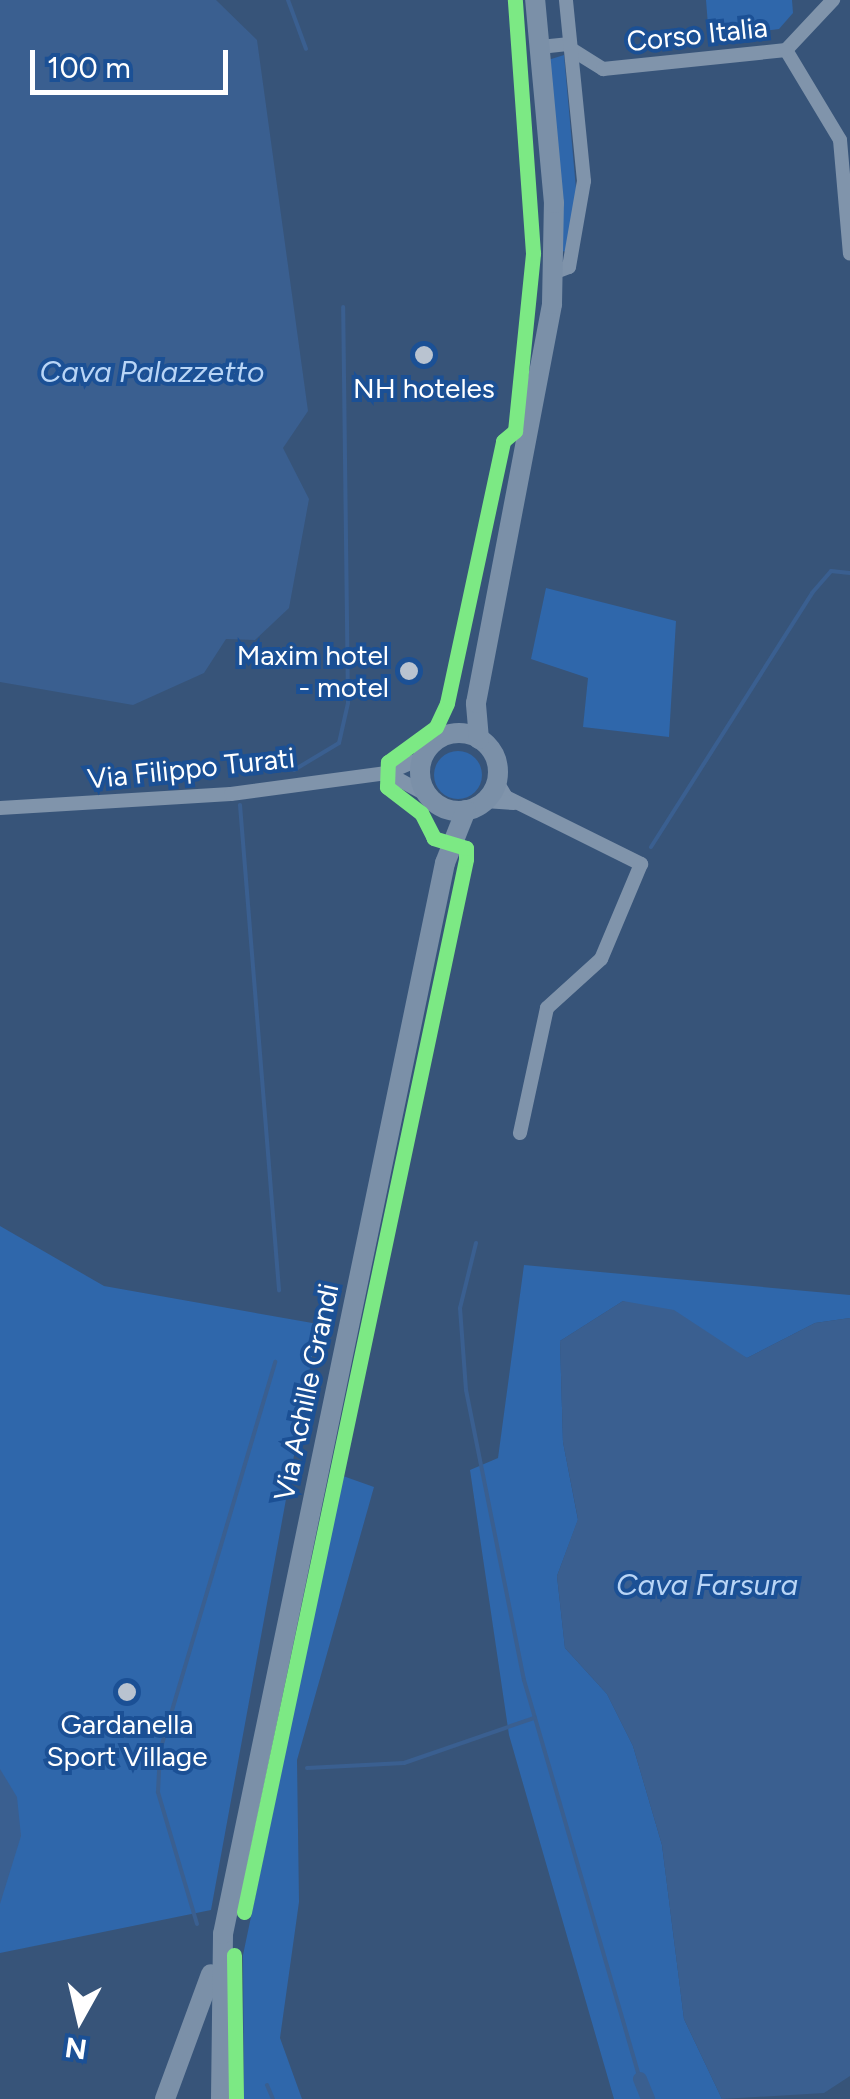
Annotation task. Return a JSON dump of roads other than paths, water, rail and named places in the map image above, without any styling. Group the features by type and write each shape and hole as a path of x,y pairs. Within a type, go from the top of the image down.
{"main road":[{"path":"479,739 476,703 546,364 553,273 536,0"},
{"path":"423,758 458,734 476,703"},
{"path":"458,734 479,739 495,756 497,782"},
{"name":"Via Achille Grandi","path":"423,758 445,862"},
{"name":"Via Achille Grandi","path":"165,2099 223,1934 445,862 475,806 497,782"},
{"path":"434,801 475,806"},
{"name":"Via Achille Grandi","path":"221,2099 223,1934"}],"street":[{"path":"553,273 570,266 583,200 566,0"},
{"name":"Corso Italia","path":"575,91 603,69 786,50 834,0"},
{"path":"540,47 570,46"},
{"name":"Corso Italia","path":"570,46 603,69"},
{"path":"786,50 840,140 850,254"},
{"name":"Via Filippo Turati","path":"0,808 387,773 423,758"},
{"path":"387,773 434,801"},
{"path":"497,782 518,804 637,855 641,866 601,960 546,1008 520,1132"},
{"path":"475,806 518,804"}],"water":[{"name":"Cava Palazzetto","path":"0,0 216,0 257,40 308,411 283,448 309,499 289,608 255,640 226,639 204,673 133,705 0,682"},
{"name":"Cava Farsura","path":"623,1301 674,1310 747,1358 815,1323 850,1318 850,2076 824,2093 722,2099 684,2019 662,1845 633,1746 607,1694 565,1648 557,1576 578,1519 563,1442 560,1341"},
{"path":"0,1769 17,1797 21,1836 0,1904"}],"waterway":[{"path":"288,0 306,49"},
{"path":"294,770 339,743 348,703 343,307"},
{"path":"651,847 812,593 831,571 850,573"},
{"path":"240,805 279,1290"},
{"path":"476,1243 460,1308 466,1390 524,1680 646,2099"},
{"path":"197,1924 158,1792 160,1751 275,1362"},
{"path":"307,1768 404,1763 534,1718"},
{"path":"640,2079 648,2099"},
{"path":"267,2085 273,2099"}],"place":[{"name":"NH hoteles","path":"424,355"},
{"name":"Maxim hotel - motel","path":"409,671"},
{"name":"Gardanella Sport Village","path":"127,1692"}]}
